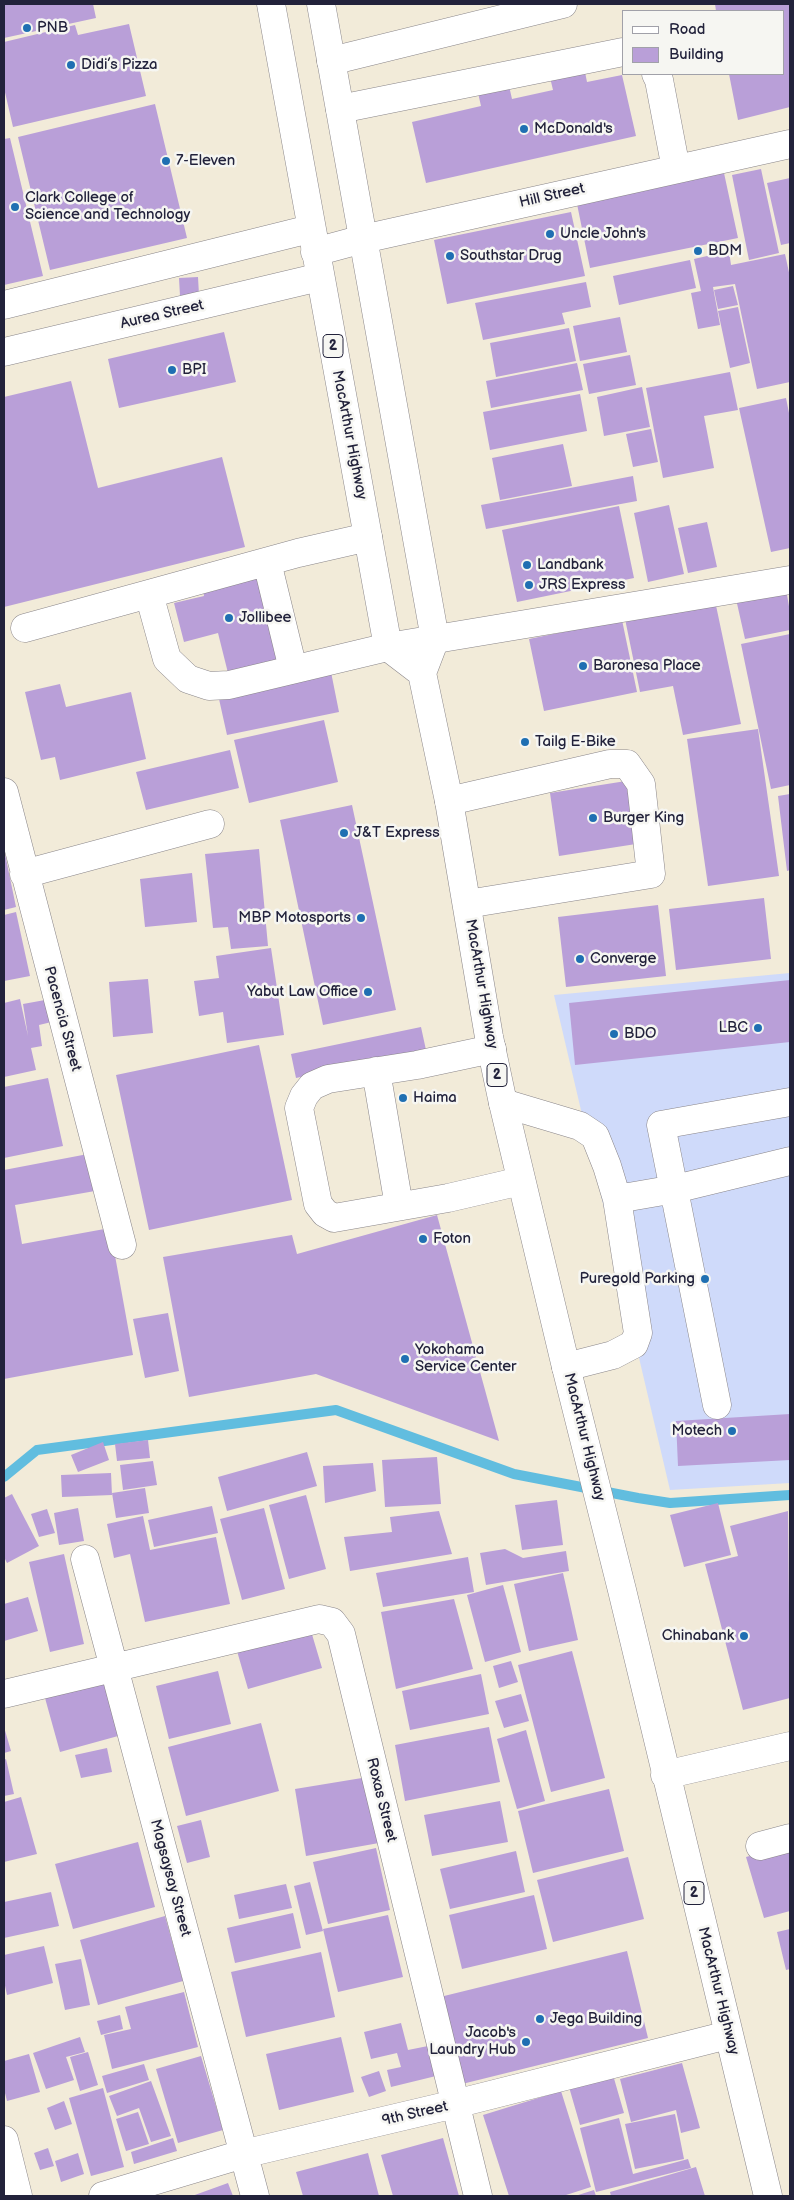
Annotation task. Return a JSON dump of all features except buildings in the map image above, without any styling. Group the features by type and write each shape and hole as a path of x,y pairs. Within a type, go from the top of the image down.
{"main road":[{"name":"MacArthur Highway","path":"271,4 388,647"},
{"path":"321,4 435,639 422,673 388,647"},
{"path":"331,61 563,4"},
{"path":"340,109 622,52"},
{"path":"656,75 676,169"},
{"name":"Hill Street","path":"315,253 363,239 790,144"},
{"path":"4,305 315,253"},
{"name":"Aurea Street","path":"4,352 315,253"},
{"path":"25,628 267,562 368,537"},
{"path":"267,562 293,669"},
{"path":"149,594 167,659 188,679 209,686 229,685 388,647 790,580"},
{"name":"MacArthur Highway","path":"422,673 449,800 503,1103 768,2196"},
{"path":"449,800 610,764 627,764 641,784 651,874 467,904"},
{"name":"Pacencia Street","path":"4,792 122,1245"},
{"path":"24,874 210,824"},
{"path":"492,1049 328,1079 312,1086 304,1096 300,1108 318,1204 326,1213 334,1218 521,1181"},
{"path":"376,1071 399,1206"},
{"path":"717,1405 661,1125 790,1102"},
{"path":"503,1103 580,1126 595,1136 617,1199 638,1334 634,1344 613,1355 566,1367"},
{"path":"617,1199 675,1189 790,1161"},
{"name":"Magsaysay Street","path":"85,1559 255,2196"},
{"name":"Roxas Street","path":"4,1694 319,1619 332,1622 340,1634 478,2196"},
{"path":"665,1775 790,1746"},
{"path":"760,1846 790,1838"},
{"name":"9th Street","path":"103,2196 243,2154 455,2104 728,2036"},
{"path":"4,2140 18,2196"}],"shaded area":[{"name":"Puregold Parking","path":"790,973 790,1483 670,1490 554,995"}],"waterway":[{"path":"4,1477 37,1450 336,1410 514,1474 638,1498 670,1503 790,1495"}],"place":[{"name":"PNB","path":"27,28"},
{"name":"Didi’s Pizza","path":"71,65"},
{"name":"McDonald's","path":"524,129"},
{"name":"7-Eleven","path":"166,161"},
{"name":"Clark College of Science and Technology","path":"15,207"},
{"name":"Uncle John's","path":"550,234"},
{"name":"BDM","path":"698,251"},
{"name":"Southstar Drug","path":"450,256"},
{"name":"BPI","path":"172,370"},
{"name":"Landbank","path":"527,565"},
{"name":"JRS Express","path":"529,585"},
{"name":"Jollibee","path":"229,618"},
{"name":"Baronesa Place","path":"583,666"},
{"name":"Tailg E-Bike","path":"525,742"},
{"name":"Burger King","path":"593,818"},
{"name":"J&T Express","path":"344,833"},
{"name":"MBP Motosports","path":"361,918"},
{"name":"Converge","path":"580,959"},
{"name":"Yabut Law Office","path":"368,992"},
{"name":"LBC","path":"758,1028"},
{"name":"BDO","path":"614,1034"},
{"name":"Haima","path":"403,1098"},
{"name":"Foton","path":"423,1239"},
{"name":"Puregold Parking","path":"705,1279"},
{"name":"Yokohama Service Center","path":"405,1359"},
{"name":"Motech","path":"732,1431"},
{"name":"Chinabank","path":"744,1636"},
{"name":"Jega Building","path":"540,2019"},
{"name":"Jacob's Laundry Hub","path":"526,2042"}]}
